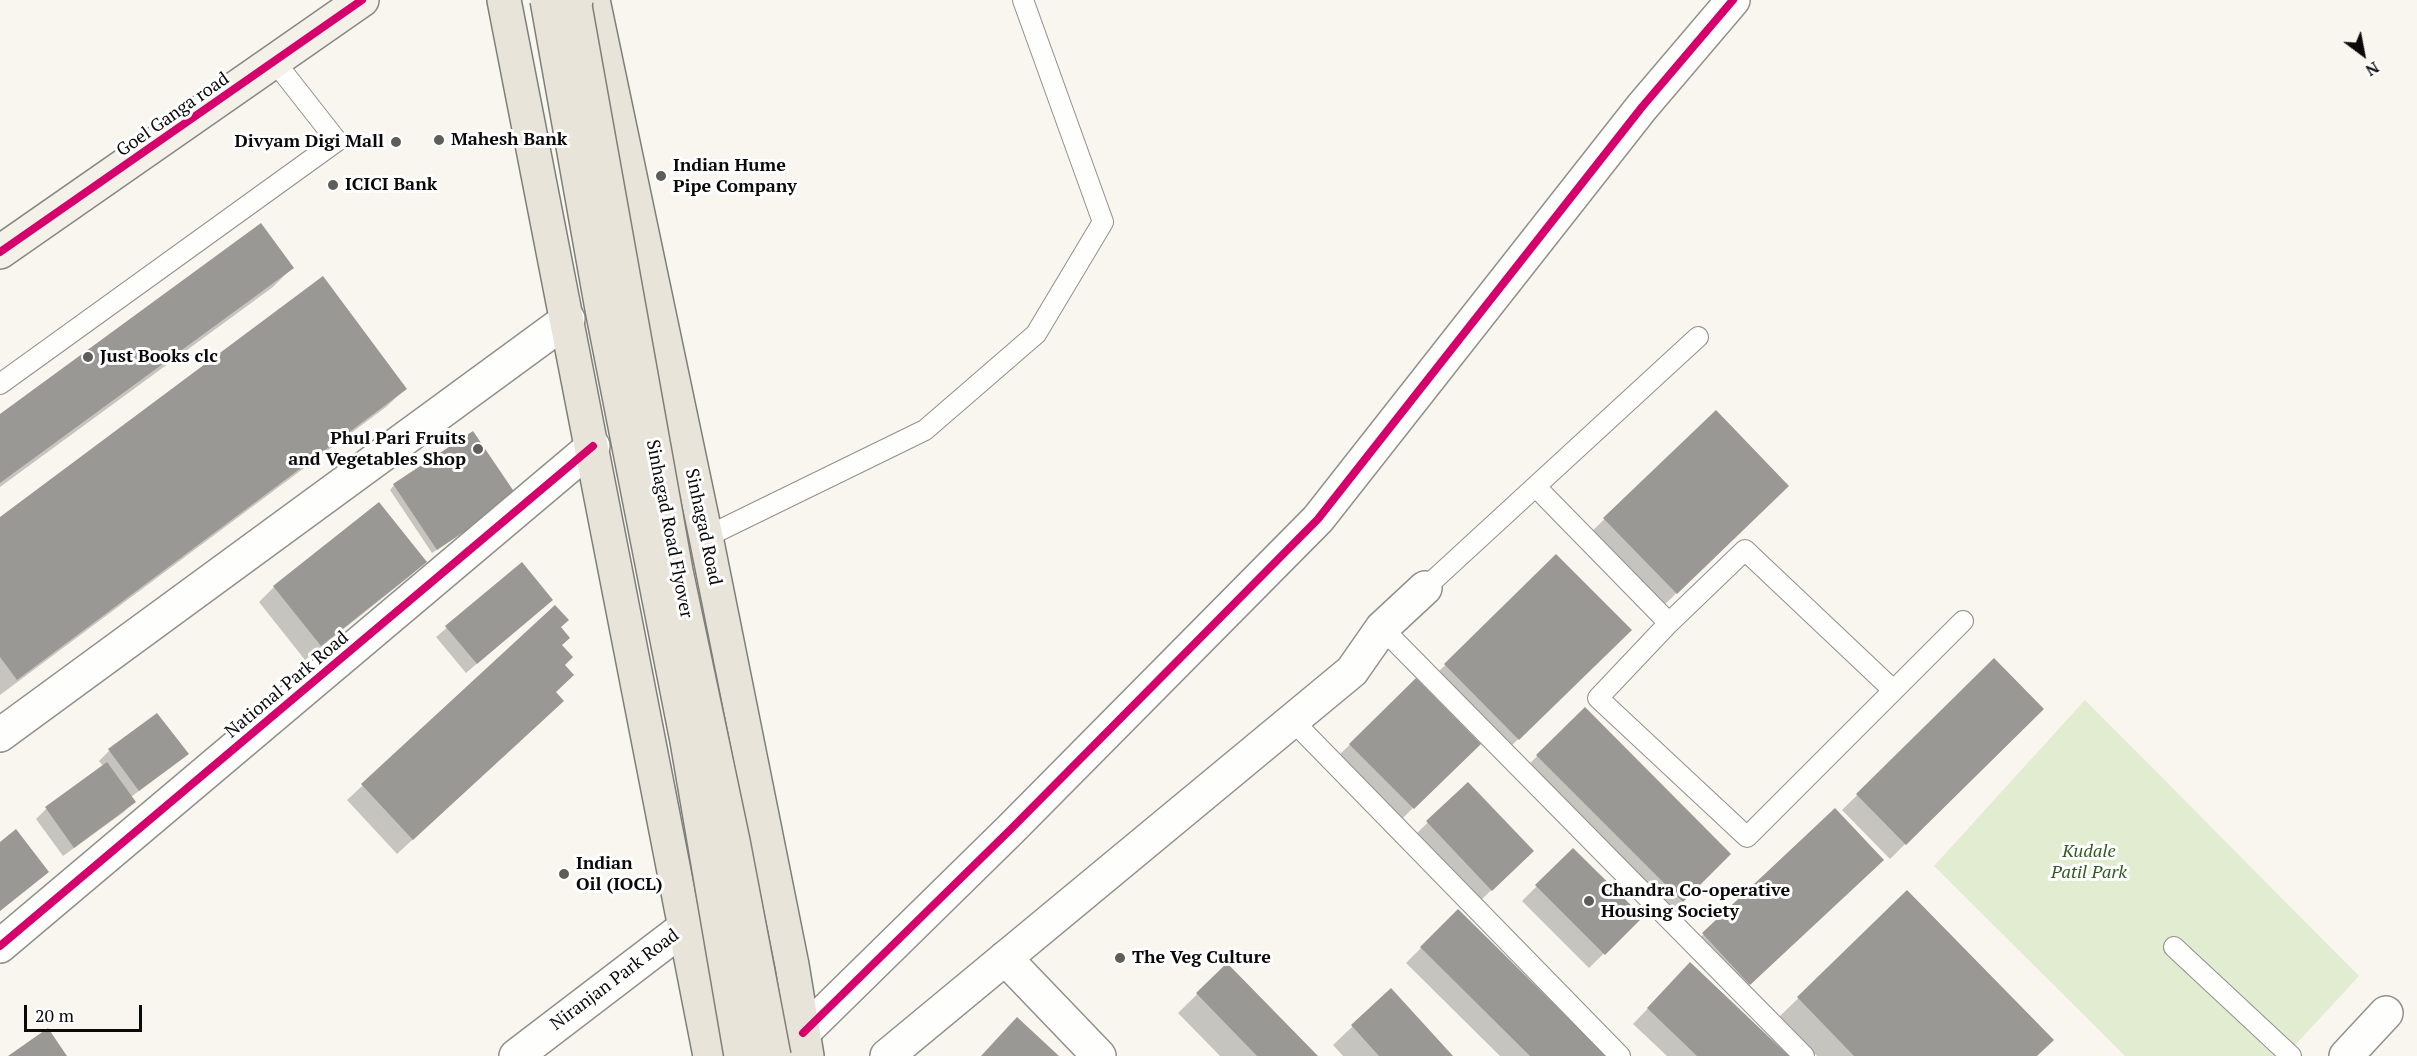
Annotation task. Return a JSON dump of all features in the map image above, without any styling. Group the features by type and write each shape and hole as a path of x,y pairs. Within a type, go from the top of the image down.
{"main road":[{"path":"504,0 710,1052 805,1045"},
{"name":"Sinhagad Road Flyover","path":"547,0 604,320 687,741 741,1056"},
{"name":"Sinhagad Road Flyover","path":"576,0 575,6 676,571 733,841 774,1056"},
{"name":"Sinhagad Road","path":"593,0 727,643 792,965 805,1045"},
{"path":"633,662 727,643"}],"street":[{"name":"Goel Ganga road","path":"0,252 362,0"},
{"path":"805,1045 1010,830 1318,519 1642,107 1733,0"},
{"path":"0,735 568,319"},
{"name":"National Park Road","path":"0,946 593,446"},
{"path":"887,1056 1352,671 1382,628 1425,588"},
{"name":"Niranjan Park Road","path":"516,1056 685,927"},
{"path":"1005,958 1100,1056"},
{"path":"2346,1056 2386,1013"}],"lane":[{"path":"705,537 925,430 1036,334 1103,222 1023,0"},
{"path":"0,384 338,141 275,62"},
{"path":"1425,588 1698,338"},
{"path":"1536,487 1669,623"},
{"path":"1892,689 1745,550 1669,623 1598,698 1748,837 1892,689 1963,621"},
{"path":"1382,628 1804,1056"},
{"path":"1292,720 1620,1056"},
{"path":"2174,947 2291,1056"}],"green space":[{"name":"Kudale Patil Park","path":"2085,700 2359,976 2285,1056 2125,1056 1934,866"}],"building":[{"path":"261,223 294,268 0,483 0,414"},
{"path":"323,276 407,389 17,680 0,657 0,517"},
{"path":"1716,410 1789,486 1677,594 1603,518"},
{"path":"473,431 517,496 437,550 393,484"},
{"path":"379,502 427,562 321,646 273,586"},
{"path":"1556,554 1632,630 1519,740 1444,664"},
{"path":"522,562 553,600 477,664 445,626"},
{"path":"555,605 569,620 561,627 570,638 562,645 573,657 565,665 574,675 556,692 564,701 413,840 361,784"},
{"path":"1994,658 2044,709 1906,845 1856,794"},
{"path":"1416,678 1481,744 1414,809 1349,744"},
{"path":"1585,707 1731,854 1683,902 1536,755"},
{"path":"157,713 189,754 139,791 108,749"},
{"path":"107,762 136,802 74,848 45,807"},
{"path":"1468,782 1534,851 1492,891 1426,821"},
{"path":"1835,808 1884,860 1750,985 1702,933"},
{"path":"16,829 49,872 0,911 0,842"},
{"name":"Chandra Co-operative Housing Society","path":"1573,848 1643,917 1605,955 1535,885"},
{"path":"1907,890 2054,1040 2037,1056 1854,1056 1797,997"},
{"path":"1458,909 1607,1056 1530,1056 1420,947"},
{"path":"1690,962 1789,1056 1697,1056 1647,1008"},
{"path":"1227,963 1318,1056 1257,1056 1196,993"},
{"path":"1391,988 1453,1056 1379,1056 1351,1025"},
{"path":"1017,1017 1059,1056 981,1056"},
{"path":"48,1028 67,1056 8,1056"}],"cycle path":[{"path":"0,252 362,0"},
{"path":"803,1033 1010,830 1318,519 1642,107 1733,0"},
{"path":"0,946 593,446"}],"place":[{"name":"Mahesh Bank","path":"439,140"},
{"name":"Divyam Digi Mall","path":"396,142"},
{"name":"Indian Hume Pipe Company","path":"661,176"},
{"name":"ICICI Bank","path":"333,185"},
{"name":"Just Books clc","path":"88,357"},
{"name":"Phul Pari Fruits and Vegetables Shop","path":"478,449"},
{"name":"Indian Oil (IOCL)","path":"564,874"},
{"name":"Chandra Co-operative Housing Society","path":"1589,901"},
{"name":"The Veg Culture","path":"1120,958"}]}
